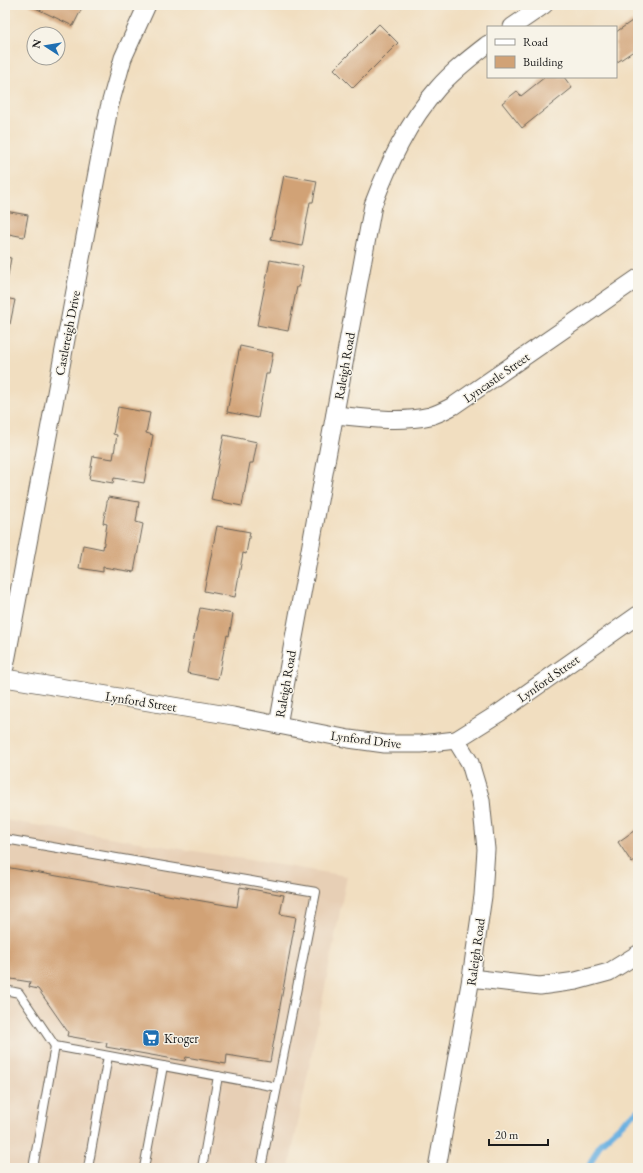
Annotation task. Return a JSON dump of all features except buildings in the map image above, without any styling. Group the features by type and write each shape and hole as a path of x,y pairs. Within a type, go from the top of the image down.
{"street":[{"name":"Castlereigh Drive","path":"5,667 109,108 123,58 147,5"},
{"path":"513,26 544,5"},
{"name":"Raleigh Road","path":"278,725 373,205 387,169 410,126 438,89 461,65 487,45"},
{"name":"Lyncastle Street","path":"335,415 400,420 431,416 453,406 638,278"},
{"name":"Lynford Street","path":"456,740 499,713 638,615"},
{"name":"Lynford Street","path":"5,678 278,725"},
{"name":"Lynford Drive","path":"278,725 385,744 422,744 456,740"},
{"name":"Raleigh Road","path":"437,1168 471,978 483,896 486,849 481,800 470,762 456,740"},
{"path":"471,978 540,986 576,981 609,972 638,954"}],"lane":[{"path":"5,839 316,892 262,1168"},
{"path":"5,990 18,993 55,1046 277,1087"},
{"path":"33,1168 55,1046"},
{"path":"88,1168 108,1056"},
{"path":"144,1168 163,1066"},
{"path":"202,1168 218,1076"}],"shaded area":[{"path":"5,820 347,876 289,1168 5,1168"}],"waterway":[{"path":"588,1168 600,1144 628,1118 638,1111"}],"place":[{"name":"Kroger","path":"151,1038"}]}
